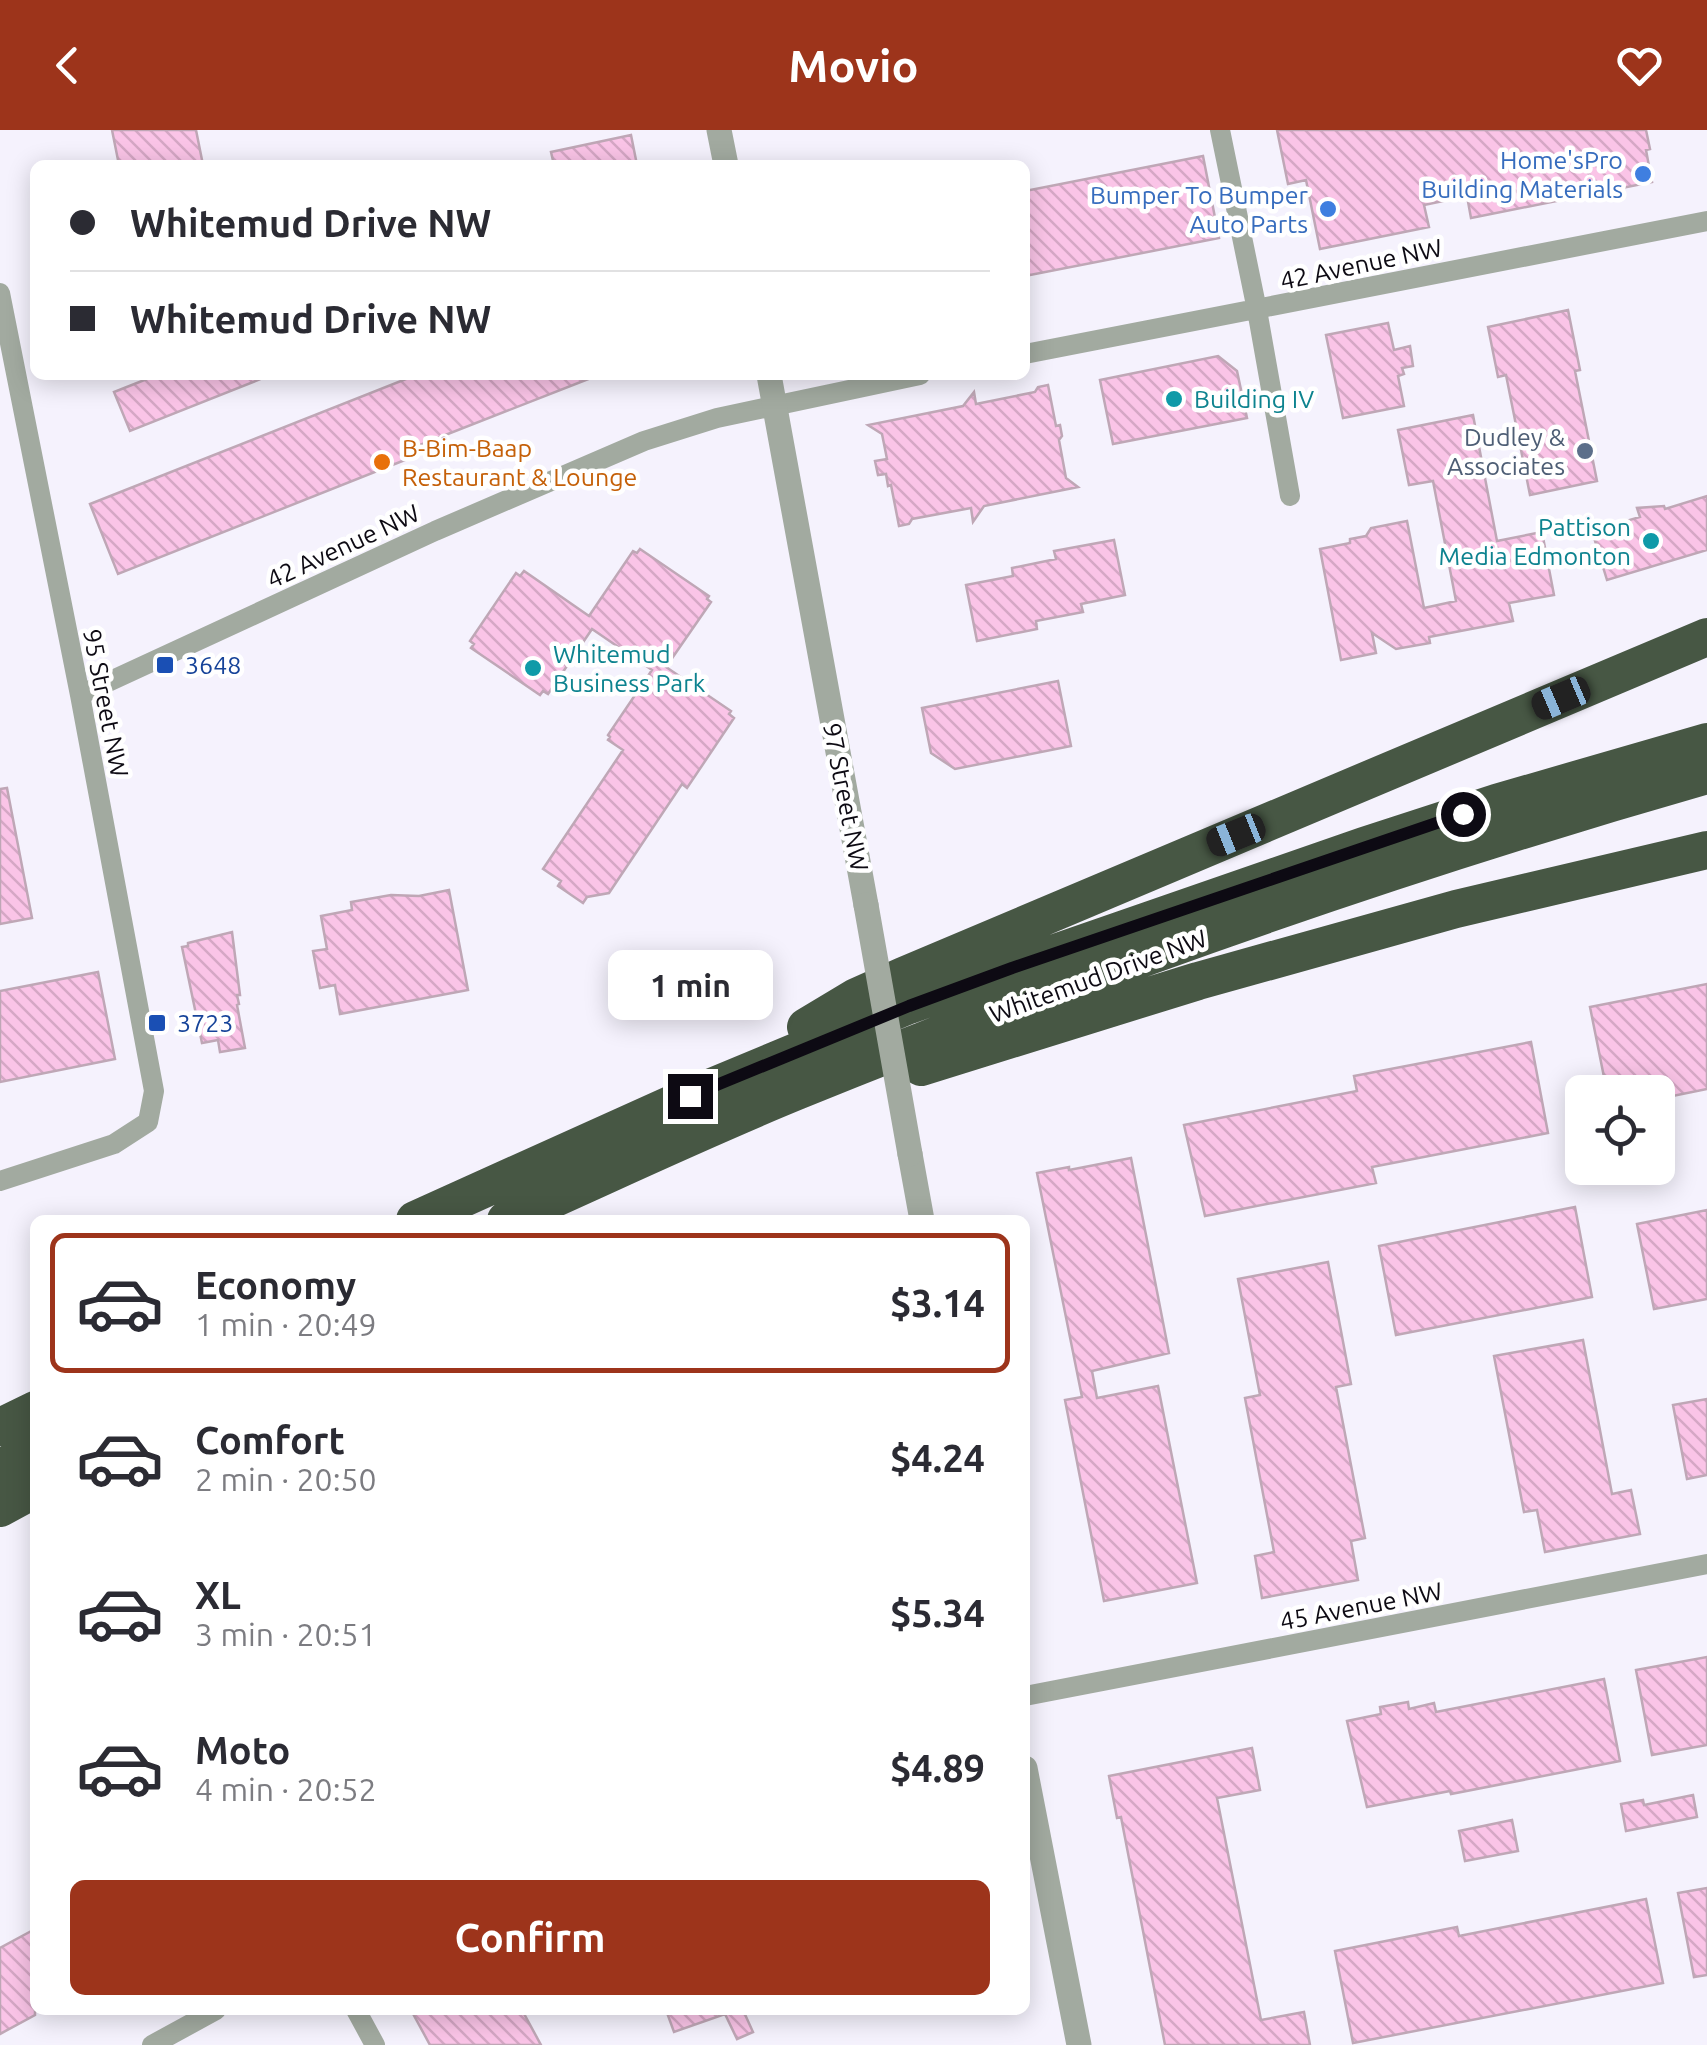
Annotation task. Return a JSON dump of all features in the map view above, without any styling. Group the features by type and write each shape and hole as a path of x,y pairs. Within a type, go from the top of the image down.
{"highway":[{"path":"690,1096 856,998 903,976 1707,637"},
{"name":"Whitemud Drive NW","path":"426,1215 690,1096 1030,961 1477,809 1707,742"},
{"name":"Whitemud Drive NW","path":"517,1215 796,1092 1036,998 1377,876 1707,775"},
{"path":"796,1092 875,1080 1198,981 1456,909 1707,850"},
{"path":"0,1428 30,1413"},
{"path":"0,1468 30,1453"},
{"path":"0,1508 30,1492"}],"street":[{"path":"720,130 725,160"},
{"path":"1220,130 1290,496"},
{"name":"42 Avenue NW","path":"1030,353 1707,220"},
{"name":"95 Street NW","path":"0,293 154,1092 148,1122 114,1144 0,1181"},
{"name":"97 Street NW","path":"770,380 921,1215"},
{"name":"42 Avenue NW","path":"80,695 621,450 696,424 896,380"},
{"name":"45 Avenue NW","path":"1030,1695 1707,1564"},
{"path":"1030,1794 1079,2045"},
{"path":"152,2045 207,2015"},
{"path":"359,2015 375,2045"}],"building":[{"path":"112,130 196,130 202,160 118,160"},
{"path":"1277,130 1646,130 1652,182 1471,218 1467,196 1424,205 1429,227 1320,249 1306,180 1288,184"},
{"path":"631,135 636,160 553,160 551,152"},
{"path":"1203,156 1219,238 1030,275 1030,190"},
{"path":"1568,310 1580,370 1575,371 1597,481 1530,495 1506,375 1498,377 1488,327"},
{"path":"1388,323 1394,350 1410,346 1413,366 1402,368 1404,374 1398,376 1404,406 1343,418 1326,335"},
{"name":"Building IV","path":"1218,356 1237,371 1247,418 1113,444 1100,380"},
{"path":"144,380 258,380 130,431 114,392"},
{"path":"403,380 586,380 402,452 405,460 118,574 90,504"},
{"path":"1048,385 1056,426 1060,425 1066,478 1078,487 984,506 973,522 971,508 912,519 899,526 891,485 888,486 886,474 878,475 875,461 887,459 882,434 868,425 963,406 974,392 976,404 1035,392"},
{"path":"1473,415 1497,541 1542,532 1554,595 1509,603 1513,621 1429,637 1430,643 1396,649 1372,633 1376,653 1341,660 1320,549 1350,543 1350,539 1366,536 1371,528 1407,521 1424,608 1456,601 1433,481 1409,485 1398,430"},
{"name":"Pattison Media Edmonton","path":"1707,496 1707,550 1607,580 1592,531 1640,517 1637,508 1665,509"},
{"path":"1114,540 1125,595 1081,604 1083,612 1036,621 1037,629 977,641 966,585 1013,576 1012,568 1056,559 1054,551"},
{"name":"Whitemud Business Park","path":"640,549 709,596 711,602 666,667 731,711 729,714 734,718 687,788 682,784 609,893 587,897 583,903 558,886 561,881 543,869 623,750 608,740 608,735 652,670 592,629 548,694 543,691 540,695 471,648 474,644 470,641 516,573 520,576 524,571 589,616 633,551 637,553"},
{"path":"1058,681 1071,746 955,769 931,753 922,708"},
{"path":"7,788 32,918 0,924 0,789"},
{"path":"449,890 468,990 340,1014 335,985 320,988 313,951 327,949 321,916 352,910 351,902"},
{"path":"232,932 240,995 237,1005 245,1048 220,1052 218,1040 202,1043 182,947"},
{"path":"98,972 115,1059 0,1082 0,991"},
{"path":"1707,984 1707,1089 1675,1096 1675,1075 1604,1075 1590,1007"},
{"path":"1531,1042 1548,1133 1372,1167 1376,1183 1205,1216 1184,1125 1357,1091 1354,1076"},
{"path":"1131,1158 1169,1353 1092,1371 1097,1398 1158,1386 1197,1583 1104,1601 1065,1400 1082,1397 1037,1173"},
{"path":"1575,1207 1592,1297 1396,1335 1379,1246"},
{"path":"1707,1210 1707,1299 1654,1309 1637,1224"},
{"path":"1328,1262 1351,1384 1336,1387 1365,1538 1351,1541 1358,1580 1262,1598 1255,1556 1274,1552 1245,1398 1260,1395 1238,1279"},
{"path":"1583,1340 1612,1494 1631,1490 1640,1534 1545,1552 1537,1510 1524,1512 1494,1356"},
{"path":"1707,1399 1707,1475 1687,1479 1673,1405"},
{"path":"1707,1657 1707,1745 1652,1755 1636,1670"},
{"path":"1604,1679 1620,1761 1367,1807 1347,1721 1381,1714 1380,1707 1408,1702 1409,1709 1434,1703 1436,1712"},
{"path":"1252,1748 1260,1790 1217,1798 1261,2020 1304,2012 1310,2045 1165,2045 1121,1817 1117,1818 1109,1776"},
{"path":"1693,1795 1697,1817 1626,1831 1621,1804 1643,1800 1644,1805"},
{"path":"1512,1820 1518,1851 1465,1861 1459,1831"},
{"path":"1707,1888 1707,1975 1694,1977 1678,1893"},
{"path":"1646,1899 1663,1983 1353,2043 1335,1951 1457,1927 1459,1936"},
{"path":"30,1932 30,2015 35,2015 0,2034 0,1948"},
{"path":"414,2015 525,2015 541,2045 430,2045"},
{"path":"668,2015 722,2015 674,2032"},
{"path":"725,2015 745,2015 753,2032 737,2039"}],"place":[{"name":"Home'sPro Building Materials","path":"1643,174"},
{"name":"Bumper To Bumper Auto Parts","path":"1328,209"},
{"name":"Building IV","path":"1174,399"},
{"name":"Dudley & Associates","path":"1585,451"},
{"name":"B-Bim-Baap Restaurant & Lounge","path":"382,462"},
{"name":"Pattison Media Edmonton","path":"1651,541"},
{"name":"3648","path":"165,665"},
{"name":"Whitemud Business Park","path":"533,668"},
{"name":"3723","path":"157,1023"}],"route":[{"path":"690,1096 1012,968 1463,814"}]}
